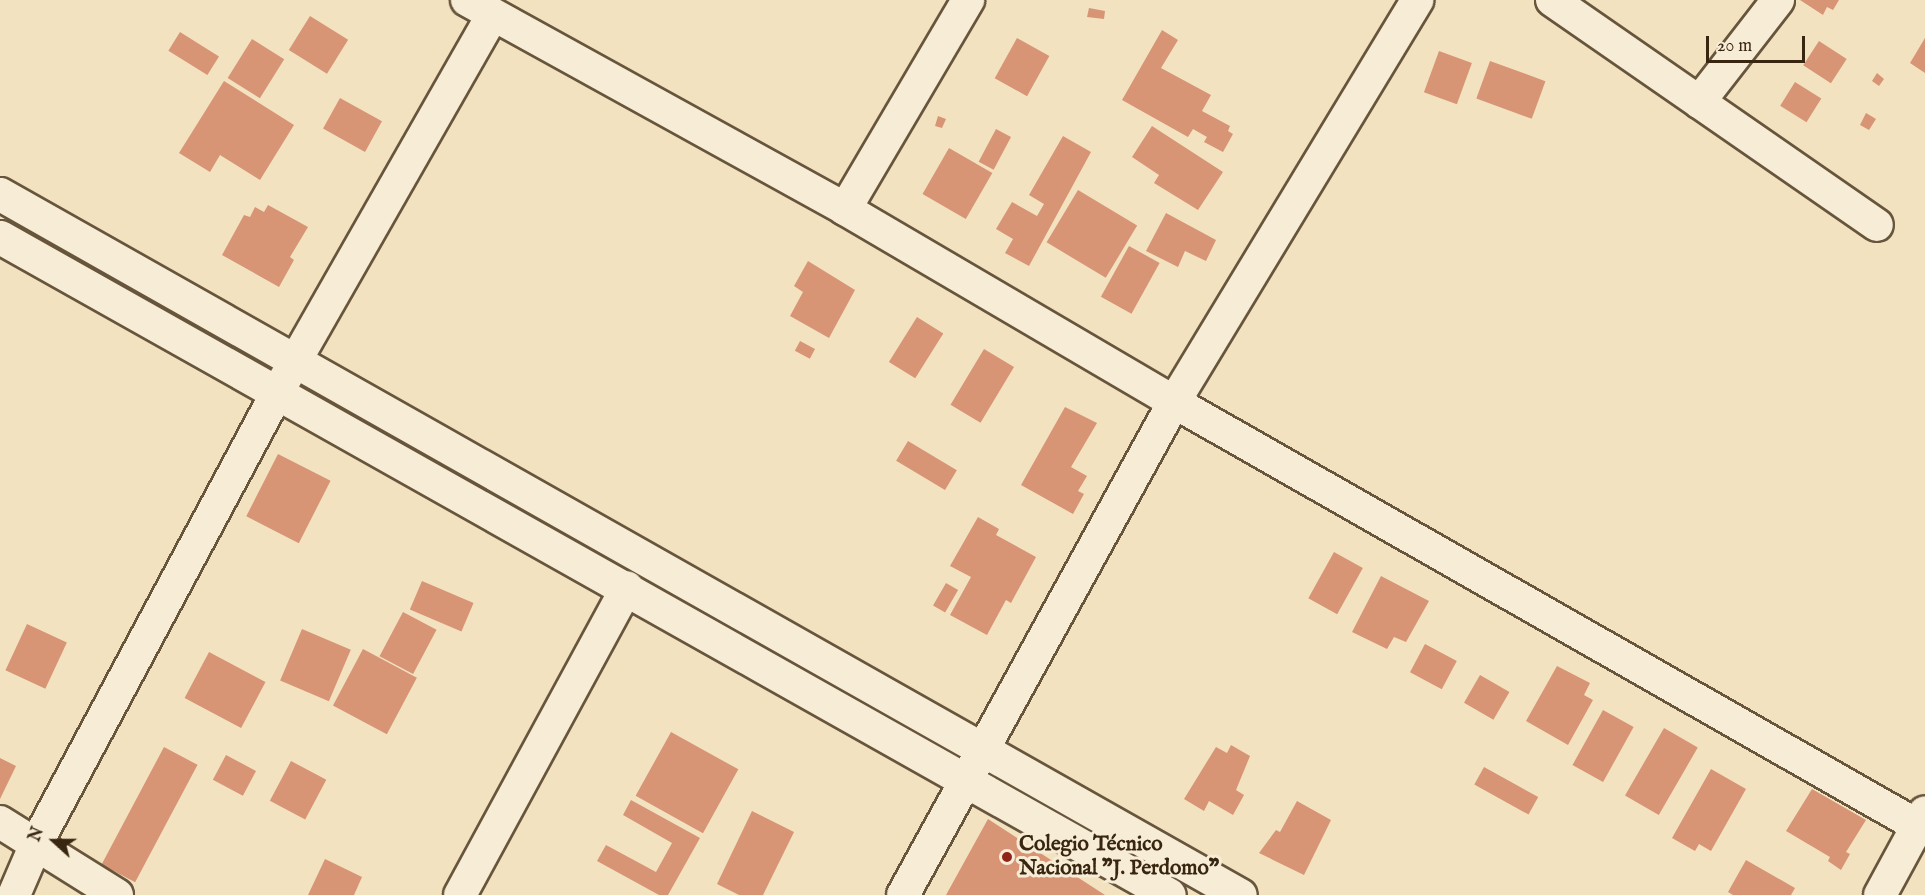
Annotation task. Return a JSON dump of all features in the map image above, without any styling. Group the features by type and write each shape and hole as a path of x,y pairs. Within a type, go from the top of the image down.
{"main road":[{"path":"0,194 1240,895"},
{"path":"0,237 627,587 1168,895"}],"street":[{"path":"845,209 968,0"},
{"path":"903,895 965,778 1174,402 1417,0"},
{"path":"1552,0 1877,225"},
{"path":"1699,102 1778,0"},
{"path":"14,895 36,844 296,361 480,8 845,209 1174,402 1923,823 1880,895"},
{"path":"460,895 627,587"},
{"path":"0,822 117,895"}],"building":[{"path":"1800,0 1839,0 1833,10 1827,7 1823,15"},
{"path":"1089,8 1105,11 1104,19 1087,17"},
{"path":"310,16 348,40 327,74 289,50"},
{"path":"1162,30 1178,40 1161,68 1211,95 1202,111 1230,126 1228,131 1233,134 1223,152 1204,142 1207,137 1193,129 1188,137 1122,100"},
{"path":"180,32 219,56 207,75 168,51"},
{"path":"1017,38 1049,56 1027,96 995,78"},
{"path":"1925,38 1925,73 1910,63"},
{"path":"252,39 284,59 260,98 228,78"},
{"path":"1819,41 1847,59 1831,83 1803,65"},
{"path":"1439,51 1472,63 1457,104 1424,92"},
{"path":"1490,61 1545,81 1532,119 1476,99"},
{"path":"1877,73 1884,79 1879,86 1872,81"},
{"path":"224,81 294,125 260,180 220,155 210,172 179,153"},
{"path":"1795,82 1821,98 1806,122 1780,106"},
{"path":"340,98 382,121 365,152 323,129"},
{"path":"1866,113 1876,119 1869,130 1860,125"},
{"path":"938,116 946,119 942,128 935,126"},
{"path":"1152,126 1223,172 1198,210 1154,183 1159,175 1132,157"},
{"path":"996,129 1011,137 994,170 979,162"},
{"path":"1063,136 1091,152 1029,266 1005,253 1013,239 996,229 1012,202 1037,216 1044,204 1029,195"},
{"path":"949,148 992,173 966,219 922,194"},
{"path":"1078,190 1137,226 1106,278 1047,242"},
{"path":"268,205 308,227 290,257 294,260 279,287 222,255 244,215 250,217 255,207 264,212"},
{"path":"1166,213 1216,240 1206,261 1185,251 1178,267 1146,251"},
{"path":"1129,246 1160,263 1131,314 1101,297"},
{"path":"808,261 855,290 829,338 790,316 803,292 794,286"},
{"path":"917,317 943,333 915,378 889,362"},
{"path":"800,341 815,349 810,359 795,351"},
{"path":"984,349 1014,367 981,423 951,405"},
{"path":"1065,407 1097,423 1071,467 1087,476 1078,491 1084,494 1073,514 1021,485"},
{"path":"908,441 957,470 945,490 896,461"},
{"path":"278,454 331,481 299,543 246,516"},
{"path":"978,517 999,529 996,535 1036,557 1011,603 1006,600 987,635 950,615 971,577 950,566"},
{"path":"1334,552 1363,568 1337,614 1308,598"},
{"path":"1381,576 1429,601 1406,642 1394,637 1387,649 1352,632"},
{"path":"422,581 474,603 461,631 410,610"},
{"path":"946,583 958,590 945,613 933,606"},
{"path":"403,612 437,630 413,674 380,656"},
{"path":"27,624 67,643 45,689 5,670"},
{"path":"302,629 351,650 329,701 280,681"},
{"path":"1425,644 1457,661 1442,689 1410,672"},
{"path":"363,649 417,678 387,734 333,706"},
{"path":"209,652 266,682 241,728 185,698"},
{"path":"1557,666 1590,683 1584,695 1593,700 1568,745 1526,721"},
{"path":"1480,675 1509,692 1493,720 1464,703"},
{"path":"1603,710 1634,727 1603,782 1572,765"},
{"path":"1664,728 1698,747 1659,815 1625,796"},
{"path":"671,732 738,769 703,833 636,796"},
{"path":"1231,745 1250,756 1236,790 1244,795 1233,815 1209,801 1204,811 1184,799 1216,747 1227,753"},
{"path":"164,747 198,765 135,882 102,864"},
{"path":"226,755 256,771 243,796 213,780"},
{"path":"0,758 16,766 0,799"},
{"path":"291,761 326,780 305,820 270,801"},
{"path":"1484,767 1538,797 1529,815 1474,784"},
{"path":"1711,769 1746,789 1711,851 1699,844 1695,851 1672,838"},
{"path":"1812,789 1866,820 1846,852 1850,854 1841,870 1828,861 1830,857 1786,831"},
{"path":"631,800 700,838 668,895 659,895 597,861 606,845 656,872 672,843 623,815"},
{"path":"1297,801 1331,820 1304,875 1259,853 1276,830 1280,832"},
{"path":"752,811 794,832 763,895 739,895 717,884"},
{"name":"Colegio Técnico Nacional \"J. Perdomo\"","path":"988,819 1105,895 946,895"},
{"path":"325,859 362,877 354,895 308,895"},
{"path":"1746,860 1795,888 1791,895 1733,895 1728,892"}],"place":[{"name":"Colegio Técnico Nacional \"J. Perdomo\"","path":"1007,857"}]}
